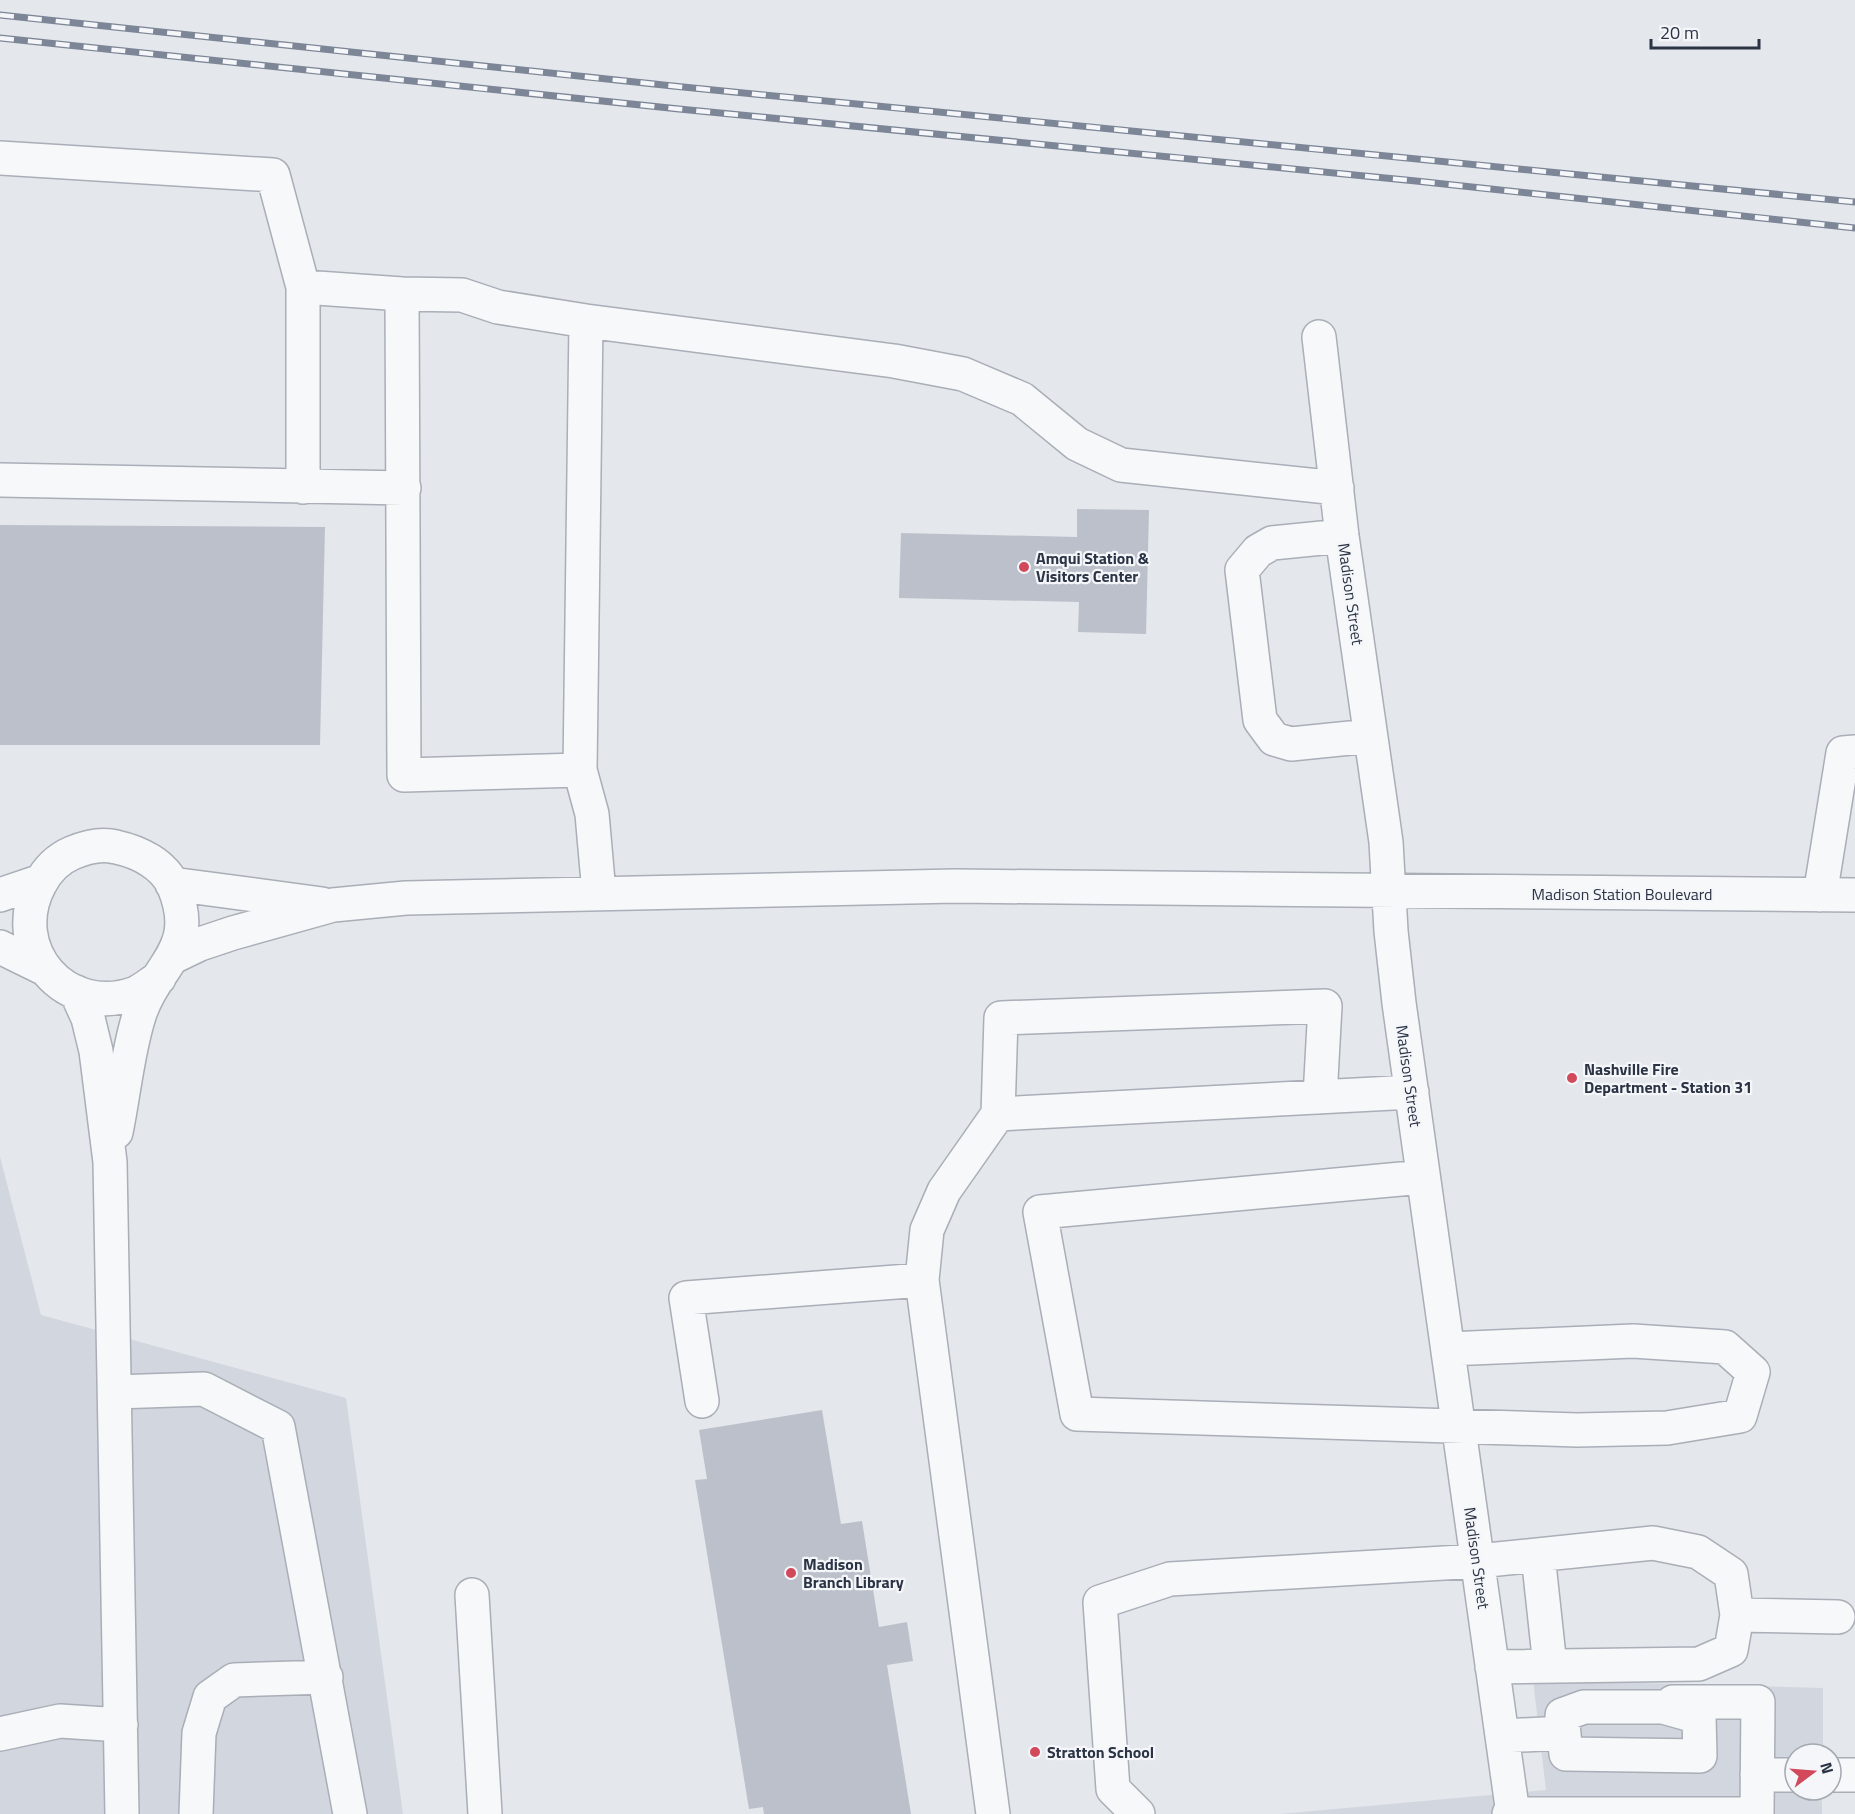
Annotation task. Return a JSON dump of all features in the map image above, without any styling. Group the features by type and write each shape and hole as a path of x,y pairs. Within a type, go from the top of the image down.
{"street":[{"path":"0,158 273,175 303,287 303,487"},
{"path":"303,287 402,294 462,295 498,307 586,321 894,361 963,374 1022,399 1077,444 1121,465 1337,488"},
{"path":"402,294 404,775 580,770"},
{"path":"586,321 580,770 592,814 599,893"},
{"name":"Madison Street","path":"1319,337 1342,536 1386,842 1391,931 1423,1177 1512,1814"},
{"path":"0,480 404,488"},
{"path":"1342,536 1272,543 1258,551 1242,570 1260,720 1274,739 1291,744 1370,736"},
{"path":"1820,895 1843,753 1855,752"},
{"path":"45,969 33,947 28,922 33,897 44,875 63,858 86,847 111,845 135,851 156,864 172,884 181,907 182,933 166,968 140,1013 130,1048 110,1162"},
{"path":"0,895 41,881"},
{"path":"172,884 333,905"},
{"name":"Madison Station Boulevard","path":"333,905 406,898 955,886 1855,895"},
{"path":"0,947 45,969 64,987 87,997 112,999 137,992 200,944 333,905"},
{"path":"76,992 88,1018 96,1051 110,1162 122,1814"},
{"path":"993,1814 922,1280 927,1230 944,1191 998,1114 1001,1018 1325,1006 1320,1097"},
{"path":"998,1114 1412,1092"},
{"path":"1423,1177 1040,1212 1077,1414 1578,1430 1667,1428 1740,1416 1753,1372 1725,1347 1713,1346 1633,1341 1448,1349"},
{"path":"702,1401 686,1298 922,1280"},
{"path":"115,1392 204,1389 278,1427 350,1814"},
{"path":"1138,1814 1113,1790 1100,1602 1170,1578 1478,1562 1653,1543 1698,1552 1731,1574 1737,1615 1731,1650 1699,1664 1492,1666"},
{"path":"1538,1555 1550,1666"},
{"path":"472,1595 485,1814"},
{"path":"1737,1615 1838,1617"},
{"path":"196,1814 199,1733 210,1697 234,1680 326,1677"},
{"path":"1502,1736 1555,1733 1556,1702 1758,1702 1757,1814 1512,1814"},
{"path":"0,1734 60,1721 121,1725"},
{"path":"1757,1774 1783,1775"}],"shaded area":[{"path":"0,1157 41,1315 346,1398 403,1814 0,1814"},
{"path":"1533,1680 1823,1688 1823,1742 1783,1742 1783,1802 1822,1802 1822,1814 1280,1814 1546,1790"}],"building":[{"name":"Amqui Station & Visitors Center","path":"1077,509 1149,510 1146,634 1078,632 1079,602 899,598 901,533 1077,537"},
{"path":"0,525 325,527 320,745 0,745"},
{"name":"Madison Branch Library","path":"822,1410 841,1524 862,1521 879,1627 907,1622 913,1661 887,1665 911,1814 764,1814 763,1807 749,1809 695,1480 707,1479 699,1430"}],"railway":[{"path":"0,15 673,86 1855,202"},
{"path":"0,38 679,109 1416,181 1855,228"}],"place":[{"name":"Amqui Station & Visitors Center","path":"1024,567"},
{"name":"Nashville Fire Department - Station 31","path":"1572,1078"},
{"name":"Madison Branch Library","path":"791,1573"},
{"name":"Stratton School","path":"1035,1752"}]}
